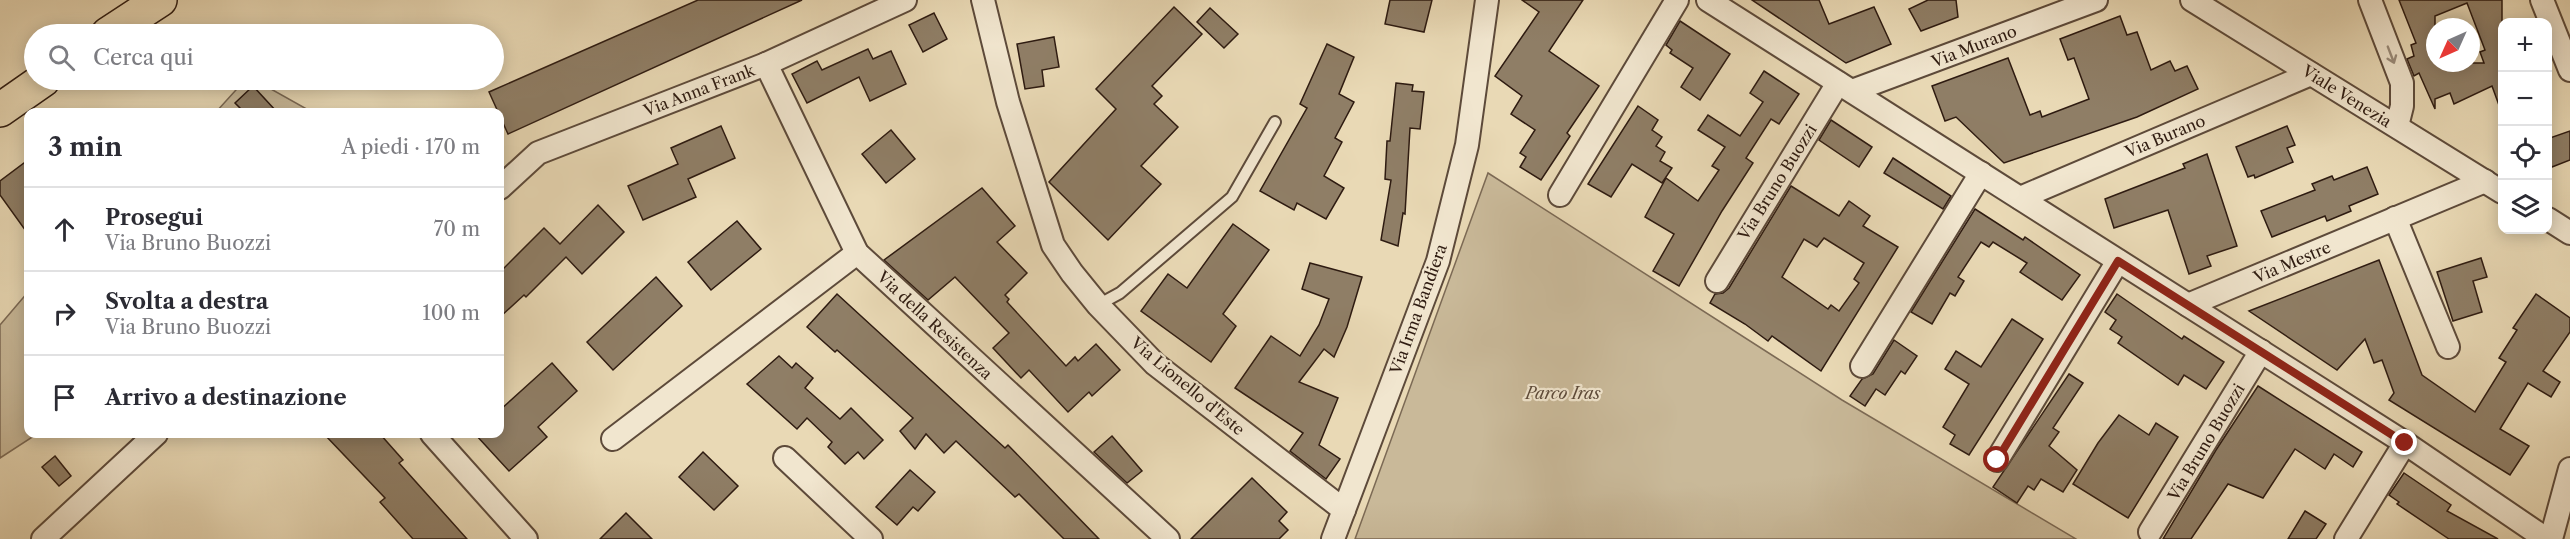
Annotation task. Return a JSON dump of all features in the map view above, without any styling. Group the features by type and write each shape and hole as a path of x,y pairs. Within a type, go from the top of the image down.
{"main road":[{"path":"123,24 160,0"},
{"path":"0,110 29,90"}],"street":[{"name":"Via Anna Frank","path":"504,184 538,153 766,64 905,0"},
{"name":"Via Lionello d'Este","path":"983,0 1008,102 1053,245 1072,273 1098,305 1155,364 1344,510"},
{"name":"Via Irma Bandiera","path":"1333,539 1438,261 1467,145 1487,0"},
{"path":"1560,195 1677,0"},
{"path":"1708,0 2405,443 2546,539"},
{"name":"Via Murano","path":"1845,87 2096,0"},
{"name":"Viale Venezia","path":"2192,0 2494,186"},
{"path":"2370,0 2402,83 2402,106 2397,126"},
{"path":"2542,0 2570,70"},
{"name":"Via della Resistenza","path":"766,64 857,253 1168,539"},
{"name":"Via Burano","path":"2020,198 2311,74"},
{"name":"Via Bruno Buozzi","path":"1717,281 1845,87"},
{"path":"1862,366 1980,173"},
{"name":"Via Mestre","path":"2188,305 2396,218 2494,186"},
{"path":"2396,218 2448,347"},
{"path":"2552,222 2570,233"},
{"path":"614,438 857,253"},
{"path":"1997,460 2118,261"},
{"name":"Via Bruno Buozzi","path":"2151,532 2261,351"},
{"path":"43,539 152,438"},
{"path":"436,438 526,539"},
{"path":"2346,539 2405,443"},
{"path":"785,458 871,539"},
{"path":"2551,539 2570,469"}],"lane":[{"path":"1098,305 1120,293 1232,197 1275,122"}],"green space":[{"path":"236,90 273,90 305,108 220,108"},
{"name":"Parco Iras","path":"1488,173 1842,400 2076,539 1355,539"},
{"path":"24,297 24,438 31,438 0,458 0,325"}],"building":[{"path":"698,0 802,0 508,134 504,125 504,108 496,108 489,92 504,90 504,85"},
{"path":"1390,0 1432,0 1424,32 1385,24"},
{"path":"1522,0 1583,0 1549,51 1599,86 1567,133 1570,136 1541,180 1520,167 1526,157 1520,153 1535,130 1511,114 1522,96 1495,76 1539,12"},
{"path":"1752,0 1819,0 1829,24 1874,7 1891,44 1846,63"},
{"path":"1928,0 1956,0 1958,17 1921,31 1909,9"},
{"path":"2399,0 2502,0 2502,18 2498,18 2498,102 2492,86 2454,104 2450,93 2435,99 2435,109 2419,73 2414,76 2407,59 2414,56 2411,45 2416,43"},
{"path":"1174,7 1202,34 1152,86 1162,96 1154,104 1178,127 1141,166 1161,184 1108,240 1049,182 1116,109 1096,89"},
{"path":"1210,8 1238,34 1224,48 1197,22"},
{"path":"934,13 947,39 923,52 909,25"},
{"path":"2120,16 2127,35 2137,32 2151,70 2170,61 2175,71 2187,66 2198,89 2137,117 2004,163 1956,117 1945,121 1932,86 2008,58 2030,115 2040,111 2042,117 2089,99 2074,58 2068,60 2060,39"},
{"path":"1680,21 1730,54 1700,100 1681,87 1693,68 1670,53 1672,50 1666,45"},
{"path":"1054,37 1059,67 1042,70 1044,86 1025,89 1017,44"},
{"path":"1327,44 1354,57 1339,94 1354,102 1335,138 1342,142 1324,176 1344,188 1326,219 1297,203 1294,210 1260,191 1307,108 1300,104"},
{"path":"868,49 873,59 891,51 906,84 870,101 859,77 807,103 792,74 817,61 822,70"},
{"path":"1764,71 1799,94 1779,124 1771,119 1746,158 1753,163 1722,211 1679,286 1653,271 1674,234 1645,217 1666,178 1698,201 1719,170 1712,166 1725,147 1698,130 1708,115 1740,136 1763,102 1750,93"},
{"path":"1396,83 1413,85 1412,91 1424,92 1420,129 1410,128 1405,214 1403,213 1398,246 1381,240 1391,180 1385,179 1387,141 1390,141"},
{"path":"249,90 257,90 273,108 240,108 235,103"},
{"path":"1638,106 1658,120 1652,130 1662,137 1656,146 1665,152 1660,161 1672,168 1662,183 1632,164 1611,197 1588,184"},
{"path":"1831,120 1872,147 1859,167 1819,140"},
{"path":"721,126 735,158 688,179 696,197 643,220 628,186 678,164 671,148"},
{"path":"2287,126 2295,145 2287,148 2293,162 2255,178 2254,175 2248,177 2236,147"},
{"path":"891,130 915,159 886,183 862,154"},
{"path":"2570,131 2570,160 2552,167 2552,137"},
{"path":"2207,154 2237,246 2207,256 2211,266 2189,274 2168,210 2114,228 2105,199 2185,168 2183,164"},
{"path":"1893,158 1951,196 1943,209 1884,173"},
{"path":"24,163 24,228 0,195 0,181"},
{"path":"2367,167 2378,194 2349,206 2351,211 2327,221 2325,216 2272,237 2261,211 2315,190 2312,184 2332,176 2334,180"},
{"path":"1791,186 1839,216 1849,201 1870,216 1863,226 1898,247 1821,371 1772,336 1768,341 1710,303 1715,294 1723,293 1729,288","holes":["1824,238 1864,263 1854,279 1859,283 1839,311 1831,305 1828,309 1782,277 1804,239 1817,247"]},
{"path":"982,188 1015,226 997,242 1027,273 1005,295 1009,299 1007,302 1066,366 1075,357 1078,361 1096,344 1120,370 1092,396 1089,392 1068,412 1029,370 1021,378 993,348 1009,333 955,277 928,300 884,260"},
{"path":"598,205 624,232 582,274 566,257 526,297 524,295 504,313 504,268 544,228 560,244"},
{"path":"1975,209 2023,240 2025,237 2080,275 2062,300 2020,272 2027,263 1993,242 1989,247 1981,242 1958,277 1964,281 1955,296 1950,293 1932,324 1911,312"},
{"path":"737,221 761,249 711,290 688,262"},
{"path":"1233,224 1269,250 1223,314 1236,326 1211,362 1141,311 1168,274 1187,288"},
{"path":"2481,258 2487,277 2473,281 2482,312 2453,321 2437,272"},
{"path":"2379,260 2422,375 2475,412 2506,362 2499,358 2517,330 2513,328 2536,294 2570,318 2570,332 2543,371 2560,382 2551,397 2528,383 2500,429 2529,446 2510,475 2389,400 2394,393 2382,360 2374,363 2365,339 2337,370 2249,311"},
{"path":"1310,263 1362,277 1347,327 1334,357 1324,349 1299,382 1338,398 1319,445 1340,459 1326,479 1290,451 1303,433 1235,388 1271,336 1300,356 1319,325 1329,299 1302,289"},
{"path":"656,277 682,306 613,370 587,342"},
{"path":"837,294 1005,448 1008,445 1099,539 1064,539 1019,494 1015,497 956,441 944,453 926,434 915,449 900,431 913,418 837,350 835,352 807,327"},
{"path":"2117,294 2182,339 2184,336 2224,362 2206,389 2184,375 2178,385 2118,343 2122,337 2110,329 2116,320 2105,312"},
{"path":"2012,319 2043,339 1969,455 1950,444 1955,435 1943,427 1969,384 1945,369 1956,351 1981,367"},
{"path":"1894,340 1917,356 1905,374 1901,371 1885,395 1876,389 1865,406 1850,396 1862,379 1873,374"},
{"path":"779,356 792,368 796,363 813,378 805,388 840,419 851,408 883,440 864,459 858,452 845,464 828,447 832,442 807,418 797,429 747,384"},
{"path":"552,363 577,391 538,427 547,437 509,471 479,438 504,438 504,406"},
{"path":"2069,374 2083,383 2053,428 2059,432 2049,446 2077,470 2063,492 2041,479 2034,490 2028,486 2017,503 1993,487"},
{"path":"2258,386 2362,452 2353,467 2334,454 2325,469 2295,449 2263,498 2228,484 2191,539 2163,539 2216,450"},
{"path":"2119,415 2149,435 2156,423 2178,437 2128,518 2073,484 2098,443"},
{"path":"1112,436 1142,471 1127,483 1094,452"},
{"path":"328,438 384,438 403,460 399,463 467,539 413,539 380,502 385,498"},
{"path":"703,452 738,486 714,510 679,477"},
{"path":"55,456 71,476 59,486 42,467"},
{"path":"910,470 935,492 918,511 913,507 897,525 876,507"},
{"path":"2404,473 2451,505 2447,511 2498,539 2449,539 2397,504 2399,502 2389,495"},
{"path":"1252,478 1287,512 1279,521 1288,530 1279,539 1191,539"},
{"path":"2305,511 2326,524 2316,539 2288,539"},
{"path":"626,513 652,539 600,539"}],"route":[{"path":"1997,460 2118,261 2405,443"}]}
